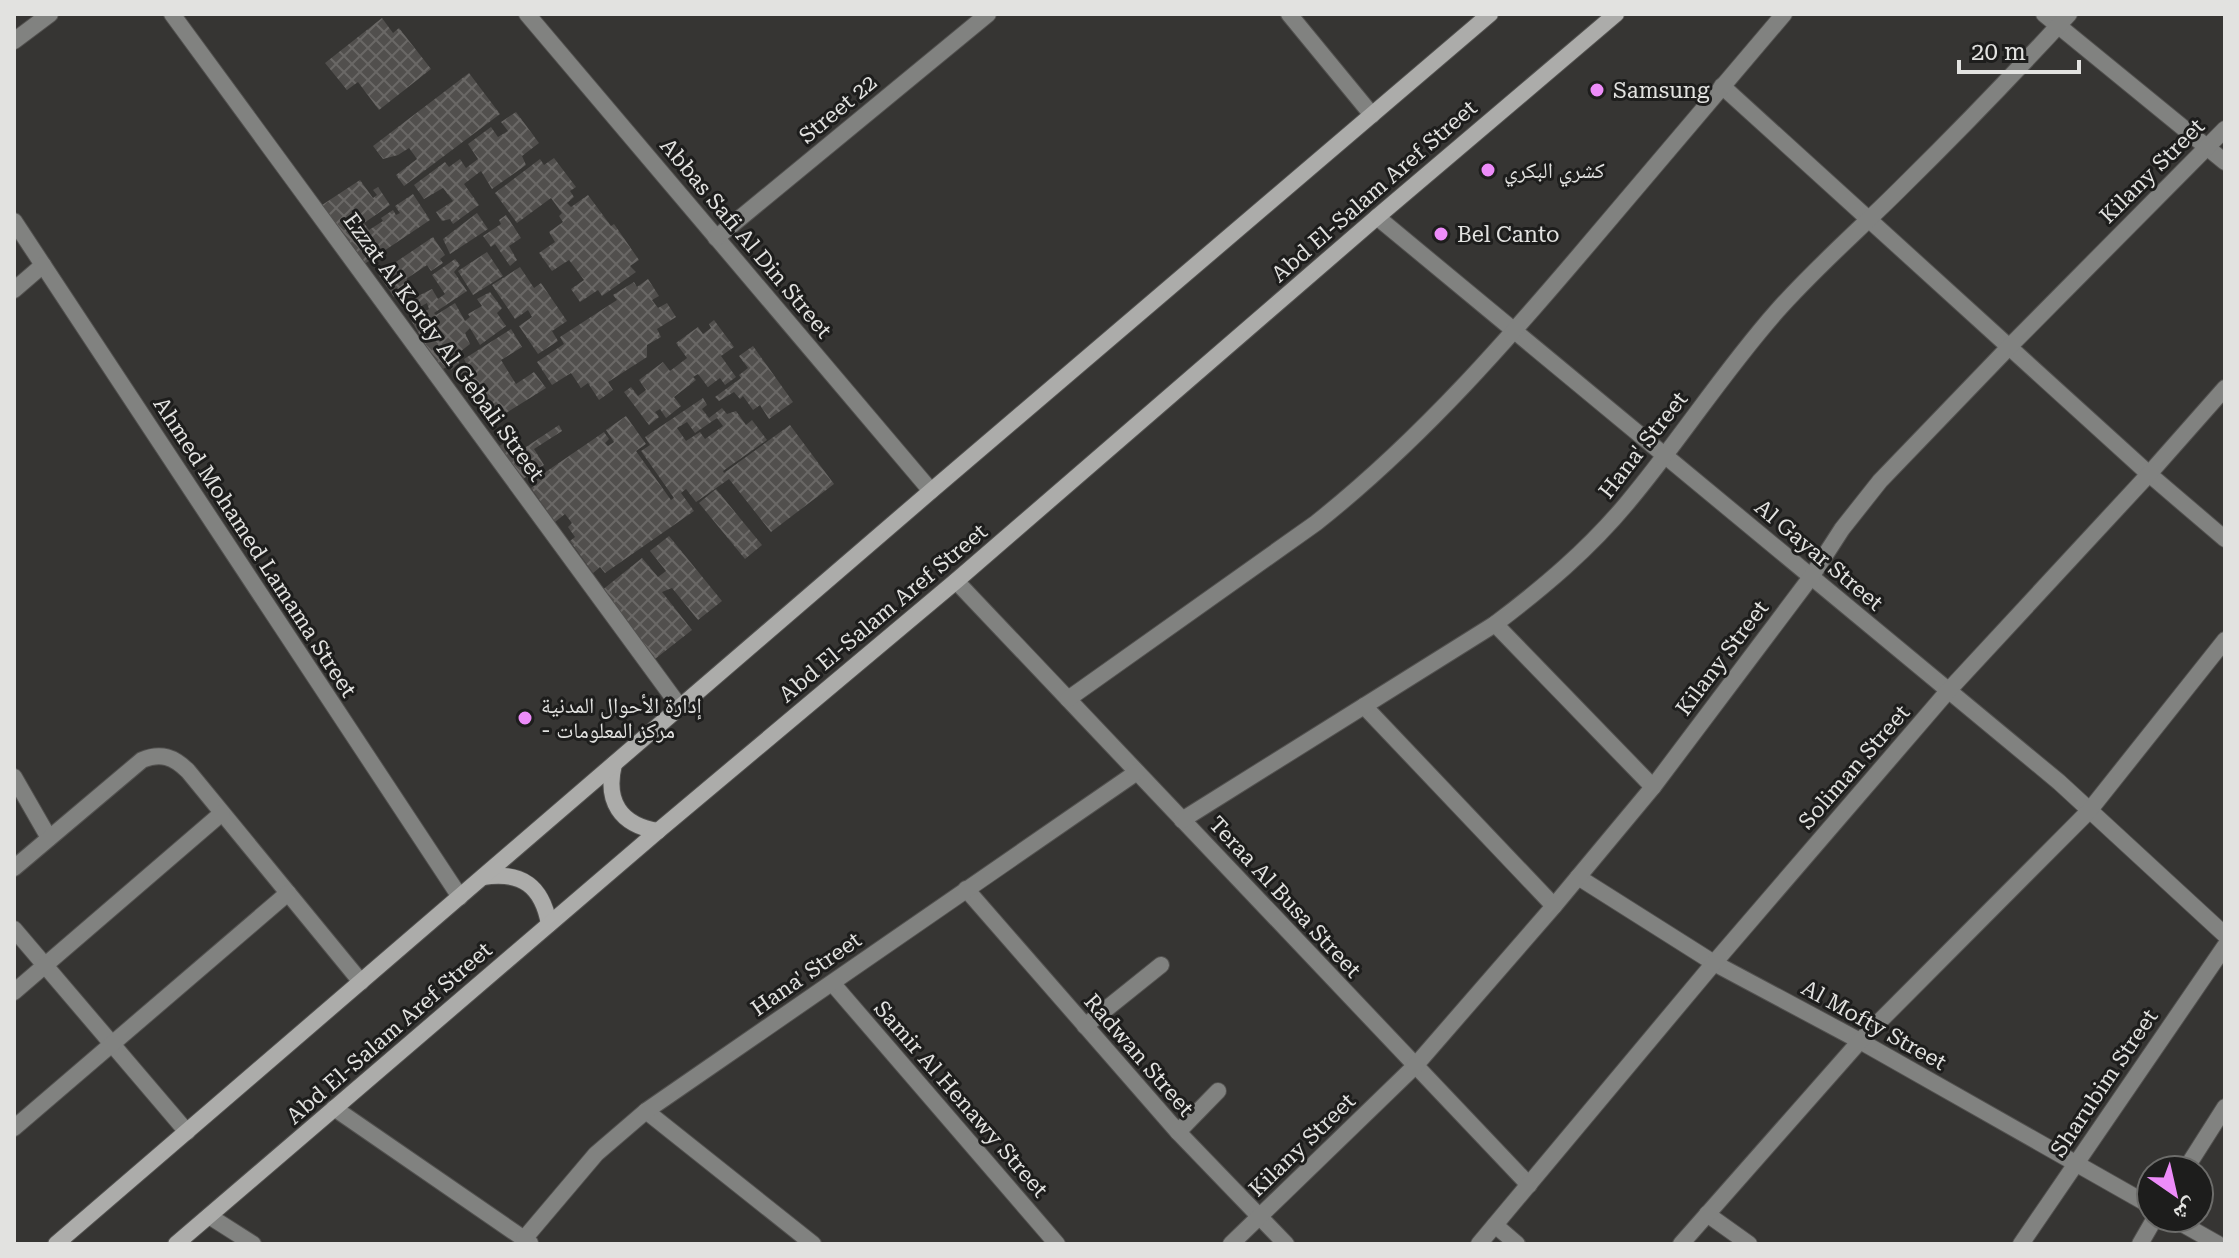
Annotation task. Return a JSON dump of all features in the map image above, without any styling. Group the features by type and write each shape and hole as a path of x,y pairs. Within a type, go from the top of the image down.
{"main road":[{"path":"56,1244 1490,14"},
{"name":"Abd El-Salam Aref Street","path":"176,1244 658,831 956,581 1616,14"},
{"path":"614,764 610,779 611,795 618,809 628,821 658,831"},
{"path":"482,877 514,877 528,883 539,895 549,924"}],"street":[{"path":"14,41 50,14"},
{"name":"Ezzat Al Kordy Al Gebali Street","path":"172,14 680,707"},
{"name":"Abbas Safi Al Din Street","path":"527,14 931,491"},
{"name":"Street 22","path":"716,238 966,21 988,14"},
{"path":"1289,14 1372,115"},
{"path":"1068,699 1316,523 1405,445 1515,332 1784,14"},
{"path":"2044,14 2064,20 2225,162"},
{"name":"Hana' Street","path":"1182,820 1495,624 1568,565 1629,502 1736,359 1778,310 2064,20"},
{"path":"1722,86 2149,474 2225,539"},
{"name":"Kilany Street","path":"1259,1217 1415,1066 1554,906 1653,787 1880,481 2225,129"},
{"name":"Al Gayar Street","path":"1377,217 2059,782 2225,935"},
{"name":"Ahmed Mohamed Lamama Street","path":"14,221 460,897"},
{"path":"14,290 43,265"},
{"name":"Soliman Street","path":"1529,1185 1714,963 1948,691 2225,388"},
{"name":"Teraa Al Busa Street","path":"956,581 1529,1185"},
{"path":"1495,624 1653,787"},
{"path":"1681,1244 1860,1041 2089,811 2225,640"},
{"path":"1364,706 1554,906"},
{"path":"14,868 142,760 152,756 172,758 180,763 361,982"},
{"name":"Hana' Street","path":"528,1242 596,1154 646,1111 1137,772"},
{"path":"14,777 49,838"},
{"path":"14,992 222,813"},
{"name":"Al Mofty Street","path":"1578,877 1714,963 1860,1041 2135,1197"},
{"name":"Radwan Street","path":"966,889 1178,1132 1286,1244"},
{"path":"14,1128 288,893"},
{"path":"14,929 187,1132"},
{"name":"Sharubim Street","path":"2021,1244 2225,946"},
{"path":"1085,1026 1161,965"},
{"name":"Samir Al Henawy Street","path":"833,984 1057,1244"},
{"path":"1178,1132 1218,1091"},
{"path":"2195,1154 2225,1107"},
{"path":"334,1108 528,1242"},
{"path":"646,1111 813,1244"},
{"path":"1479,1244 1529,1185"},
{"path":"1707,1214 1749,1244"},
{"path":"209,1216 253,1244"},
{"path":"1231,1244 1259,1217"},
{"path":"1495,1225 1517,1244"},
{"path":"2200,1234 2218,1244"}],"building":[{"path":"382,18 393,33 399,28 431,69 379,110 358,82 347,90 325,63"},
{"path":"469,73 500,114 404,186 396,175 417,159 409,148 383,159 373,146"},
{"path":"516,112 539,143 522,156 526,165 492,189 481,171 464,184 479,205 453,224 450,219 442,221 436,212 453,201 443,188 424,199 414,185 445,162 449,167 460,159 466,168 478,159 468,144 491,127 498,137 508,131 501,122"},
{"path":"554,158 576,187 570,191 574,197 567,203 571,207 588,195 611,226 614,224 639,260 630,266 636,272 602,296 598,290 580,302 571,289 584,280 569,260 552,271 539,253 555,242 549,232 563,222 559,216 562,213 551,198 517,223 495,193 540,159 544,165"},
{"path":"360,180 373,198 377,195 373,190 378,187 390,205 364,223 369,230 393,210 396,215 400,213 395,206 413,194 430,220 363,265 322,205"},
{"path":"477,213 488,229 450,254 443,239"},
{"path":"506,215 521,238 509,246 517,260 510,266 495,244 491,247 483,236 501,224 499,220"},
{"path":"433,237 445,255 440,259 443,263 431,271 427,265 406,279 411,285 394,297 378,274"},
{"path":"487,252 503,276 473,295 458,271"},
{"path":"455,259 460,265 454,272 467,291 434,313 436,315 455,303 465,321 470,317 468,314 482,306 477,299 490,292 502,308 497,313 506,326 480,345 470,328 465,333 470,344 456,355 459,363 451,370 450,366 440,370 411,320 429,309 427,303 418,308 412,299 432,289 438,299 445,294 432,275"},
{"path":"520,267 534,288 541,283 567,321 552,331 558,341 538,354 519,326 532,317 528,310 515,319 492,285"},
{"path":"648,279 659,296 652,300 658,308 667,303 676,317 657,329 661,337 647,345 647,357 608,382 613,390 599,400 588,383 581,388 571,373 552,385 537,362 564,344 560,337 617,300 613,295 634,282 637,287"},
{"path":"714,320 734,347 721,356 736,377 725,385 720,378 708,387 698,374 693,377 696,380 674,397 681,406 666,418 660,409 655,412 659,417 649,425 624,392 631,387 638,396 646,390 639,380 663,362 670,371 687,358 676,343 698,327 703,334 711,328 709,324"},
{"path":"511,329 522,347 501,360 516,384 534,372 546,388 493,421 465,377 459,381 453,371 466,363 464,359"},
{"path":"753,346 793,402 769,419 760,405 753,410 743,396 740,399 734,392 719,401 715,397 741,378 739,375 748,368 739,356"},
{"path":"703,398 707,405 702,409 709,418 722,408 727,414 736,411 746,425 752,420 767,440 724,473 790,425 834,484 771,532 729,479 696,502 686,489 681,493 694,511 605,573 600,567 593,573 570,541 575,537 568,527 572,523 565,514 555,522 531,488 537,484 534,480 604,432 609,439 605,443 608,446 614,442 606,430 626,416 646,444 636,451 671,500 674,498 641,451 650,445 645,437","holes":["717,418 723,426 705,439 700,432 686,441 677,428 687,422 695,433"]},
{"path":"559,425 562,431 534,449 544,465 520,481 498,447 504,443 514,459 517,453"},
{"path":"716,489 762,545 745,559 699,503"},
{"path":"669,536 722,601 698,620 672,588 662,592 692,630 655,659 601,591 642,558 658,577 666,571 650,551"}],"place":[{"name":"Samsung","path":"1597,90"},
{"name":"كشري البكري","path":"1488,170"},
{"name":"Bel Canto","path":"1441,234"},
{"name":"إدارة الأحوال المدنية - مركز المعلومات","path":"525,718"}]}
